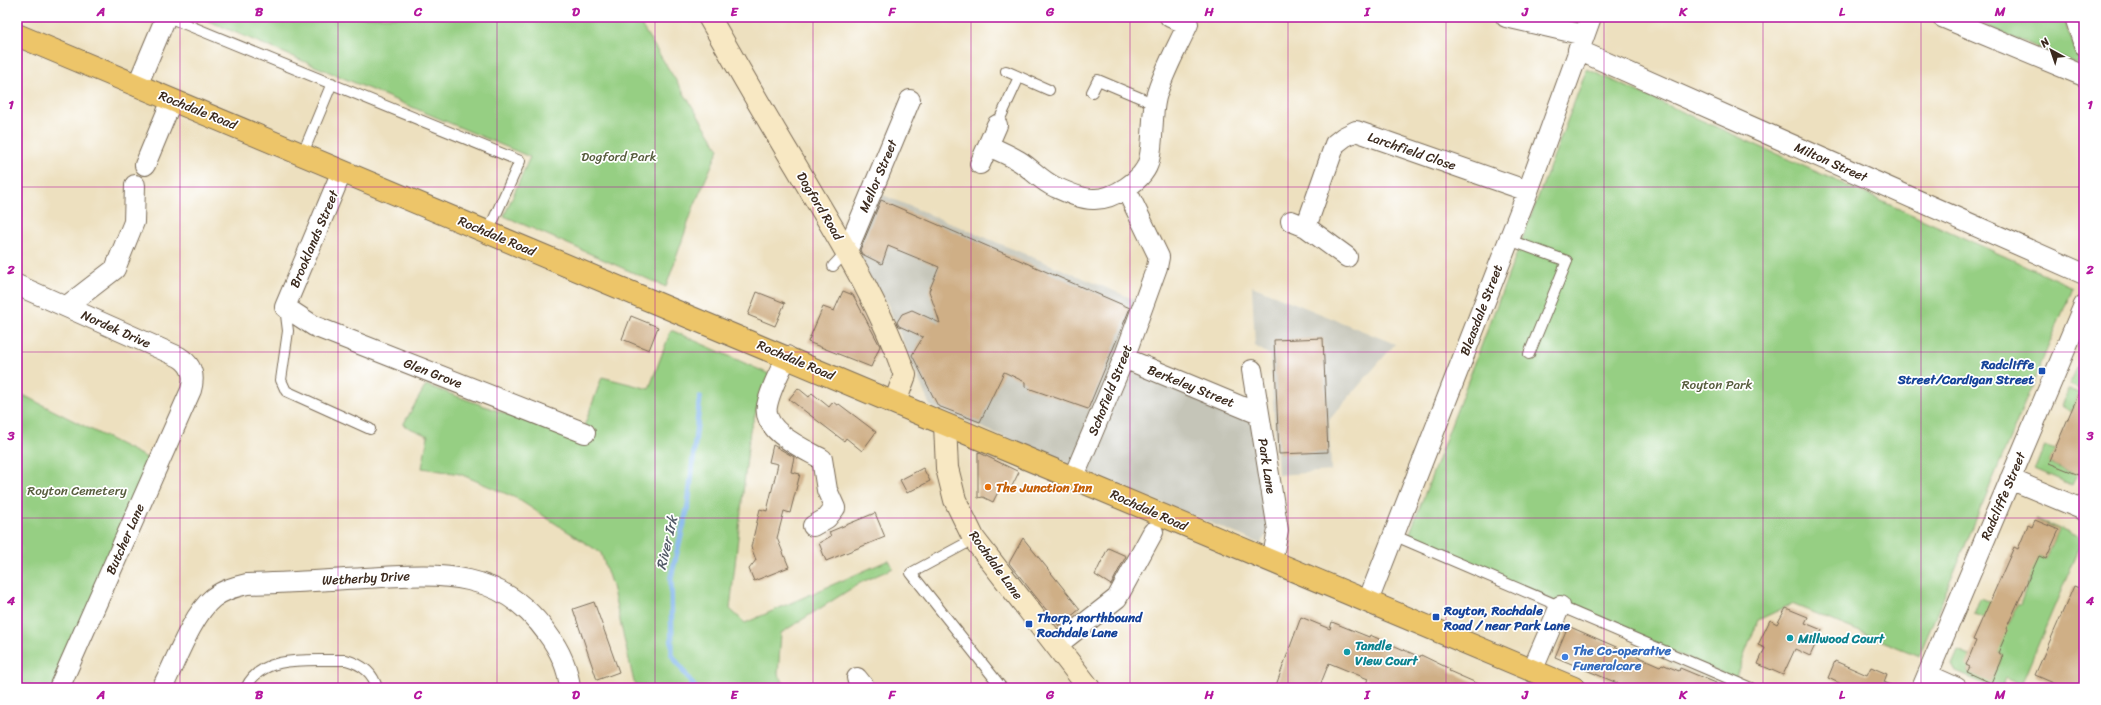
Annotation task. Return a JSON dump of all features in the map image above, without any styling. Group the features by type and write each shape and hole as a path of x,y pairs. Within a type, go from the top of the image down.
{"main road":[{"name":"Rochdale Road","path":"17,34 137,86 303,153 342,171 787,356 945,425 1074,476 1163,517 1272,561 1574,688"}],"street":[{"path":"137,86 167,17"},
{"name":"Dogford Road","path":"709,17 770,123 840,258 894,343 905,375 895,402"},
{"path":"989,146 1019,161 1050,185 1085,198 1093,200 1126,188 1139,178 1146,170 1149,160 1158,90 1188,24 1170,17"},
{"name":"Milton Street","path":"1506,17 1581,42 2084,274"},
{"name":"Bleasdale Street","path":"1368,601 1528,191 1591,17"},
{"path":"1942,17 2084,76"},
{"path":"2075,17 2084,46"},
{"path":"145,165 172,100"},
{"name":"Mellor Street","path":"840,258 910,100"},
{"path":"980,164 997,125"},
{"name":"Larchfield Close","path":"1347,258 1298,224 1335,144 1344,137 1356,131 1528,191"},
{"name":"Brooklands Street","path":"285,307 342,171"},
{"path":"67,306 115,268 134,222 135,185"},
{"name":"Schofield Street","path":"1074,476 1124,358 1157,267 1158,257 1126,188"},
{"name":"Nordek Drive","path":"17,286 67,306 185,360 192,370 193,377 191,390"},
{"name":"Radcliffe Street","path":"1925,682 2084,305"},
{"name":"Glen Grove","path":"285,307 314,326 585,433"},
{"path":"787,356 766,407 769,422 791,443 822,459 827,490 835,508 827,518 813,526"},
{"name":"Berkeley Street","path":"1124,358 1259,414"},
{"name":"Park Lane","path":"1252,370 1278,530 1272,561"},
{"name":"Butcher Lane","path":"59,688 191,390"},
{"name":"Rochdale Lane","path":"945,425 947,468 956,500 974,539 1057,645 1085,687"},
{"path":"2010,479 2084,510"},
{"path":"1057,645 1118,598 1153,532"},
{"name":"Wetherby Drive","path":"162,688 198,615 213,598 228,589 247,584 434,574 469,579 486,584 502,592 526,609 542,626 554,642 569,677 570,688"},
{"path":"1532,671 1560,606"},
{"path":"1925,682 1957,688"}],"lane":[{"path":"167,17 332,83 520,161 488,232"},
{"path":"1006,71 1049,90"},
{"path":"997,125 1019,77"},
{"path":"1092,92 1098,80 1155,104"},
{"path":"303,153 332,83"},
{"path":"1509,240 1567,261 1529,354"},
{"path":"285,307 288,331 281,380 286,391 370,429"},
{"path":"1393,535 1751,688"},
{"path":"974,539 911,573 1002,688"},
{"path":"246,688 254,674 267,666 278,662 346,660 356,662 364,667 371,674 377,688"}],"shaded area":[{"path":"878,193 1138,301 1115,364 1255,420 1268,531 1261,544 930,406 887,303 852,254"},
{"path":"1252,286 1395,344 1329,420 1331,471 1278,475 1270,355 1255,346"},
{"path":"1673,651 1735,679 1757,688 1657,688"}],"green space":[{"name":"Dogford Park","path":"199,17 636,17 719,149 694,206 666,287 504,216 530,157"},
{"path":"1972,17 2066,17 2067,29 2080,60 2077,64 1973,20"},
{"name":"Royton Park","path":"1587,69 2073,287 1919,656 1792,604 1758,620 1735,679 1408,538"},
{"path":"671,330 769,374 750,430 730,609 745,623 889,560 893,568 860,583 781,633 778,675 788,688 639,688 634,682 612,586 601,553 516,498 460,474 422,468 428,436 403,425 426,385 579,440 602,377 649,389"},
{"path":"2077,367 2084,370 2082,385 2084,386 2084,391 2070,385"},
{"path":"2068,389 2084,395 2084,397 2078,395 2071,411 2061,406"},
{"name":"Royton Cemetery","path":"17,392 155,462 54,688 17,688"},
{"path":"2044,446 2055,450 2049,463 2070,472 2079,453 2083,462 2072,485 2035,469"},
{"path":"2036,519 2083,539 2021,685 2006,678 2002,688 1995,688 1956,672 1952,665 1958,651 1970,656 1970,667 1967,672 1991,682 2003,655 1979,645 1991,621 1974,614 1980,598 1990,602 2008,625 2017,605 2020,605 2028,582 2031,581 2029,580 2023,549 2046,559 2059,531"}],"building":[{"path":"881,200 1130,308 1088,409 1025,387 1025,382 1004,372 980,422 938,406 912,355 923,337 899,326 897,322 902,314 912,310 940,323 929,291 939,267 888,246 882,264 862,254 860,250"},
{"path":"843,291 853,295 880,346 871,367 808,342 823,307 834,311"},
{"path":"757,292 785,303 775,326 748,315"},
{"path":"631,316 658,327 649,350 622,339"},
{"path":"1323,338 1328,452 1279,454 1274,340"},
{"path":"2084,381 2084,477 2049,463"},
{"path":"798,388 809,397 812,393 829,407 833,402 837,405 839,404 876,432 862,451 846,438 844,441 789,399"},
{"path":"773,445 794,457 791,472 800,474 790,513 784,511 777,538 789,567 754,581 749,569 756,560 751,547 760,509 767,511 778,464 769,462"},
{"path":"978,452 1019,472 1009,492 1000,488 993,502 983,497 978,498"},
{"path":"923,468 930,481 907,493 900,480"},
{"path":"875,513 885,537 826,561 819,543 831,536 829,532"},
{"path":"2035,520 2059,530 2046,559 2039,556 2006,629 2008,630 1998,653 2003,655 1991,683 1967,672 1970,667 1966,665 1976,641 1973,640 2014,547 2018,549 2028,525 2032,527"},
{"path":"1023,538 1080,609 1059,626 1009,563"},
{"path":"1108,548 1126,556 1111,585 1095,575"},
{"path":"2074,586 2084,590 2084,688 2065,688 2035,675"},
{"path":"594,602 619,672 597,680 573,609"},
{"name":"Millwood Court","path":"1786,608 1808,617 1805,623 1822,630 1810,656 1795,649 1783,675 1758,664 1765,648 1758,645 1770,620 1777,624"},
{"name":"Tandle View Court","path":"1301,617 1330,629 1332,622 1369,637 1370,635 1420,657 1421,655 1450,669 1449,671 1488,688 1364,688 1368,679 1329,663 1319,688 1275,688"},
{"path":"1568,626 1660,666 1662,664 1679,671 1680,668 1728,688 1629,688 1555,657"},
{"path":"1835,661 1867,675 1871,667 1887,674 1884,682 1898,688 1850,688 1828,678"}],"waterway":[{"name":"River Irk","path":"695,688 672,655 671,577 688,506 700,397"}],"place":[{"name":"Radcliffe Street/Cardigan Street","path":"2042,371"},
{"name":"The Junction Inn","path":"988,487"},
{"name":"Royton, Rochdale Road / near Park Lane","path":"1436,617"},
{"name":"Thorp, northbound Rochdale Lane","path":"1029,624"},
{"name":"Millwood Court","path":"1790,638"},
{"name":"Tandle View Court","path":"1347,652"},
{"name":"The Co-operative Funeralcare","path":"1565,657"}]}
